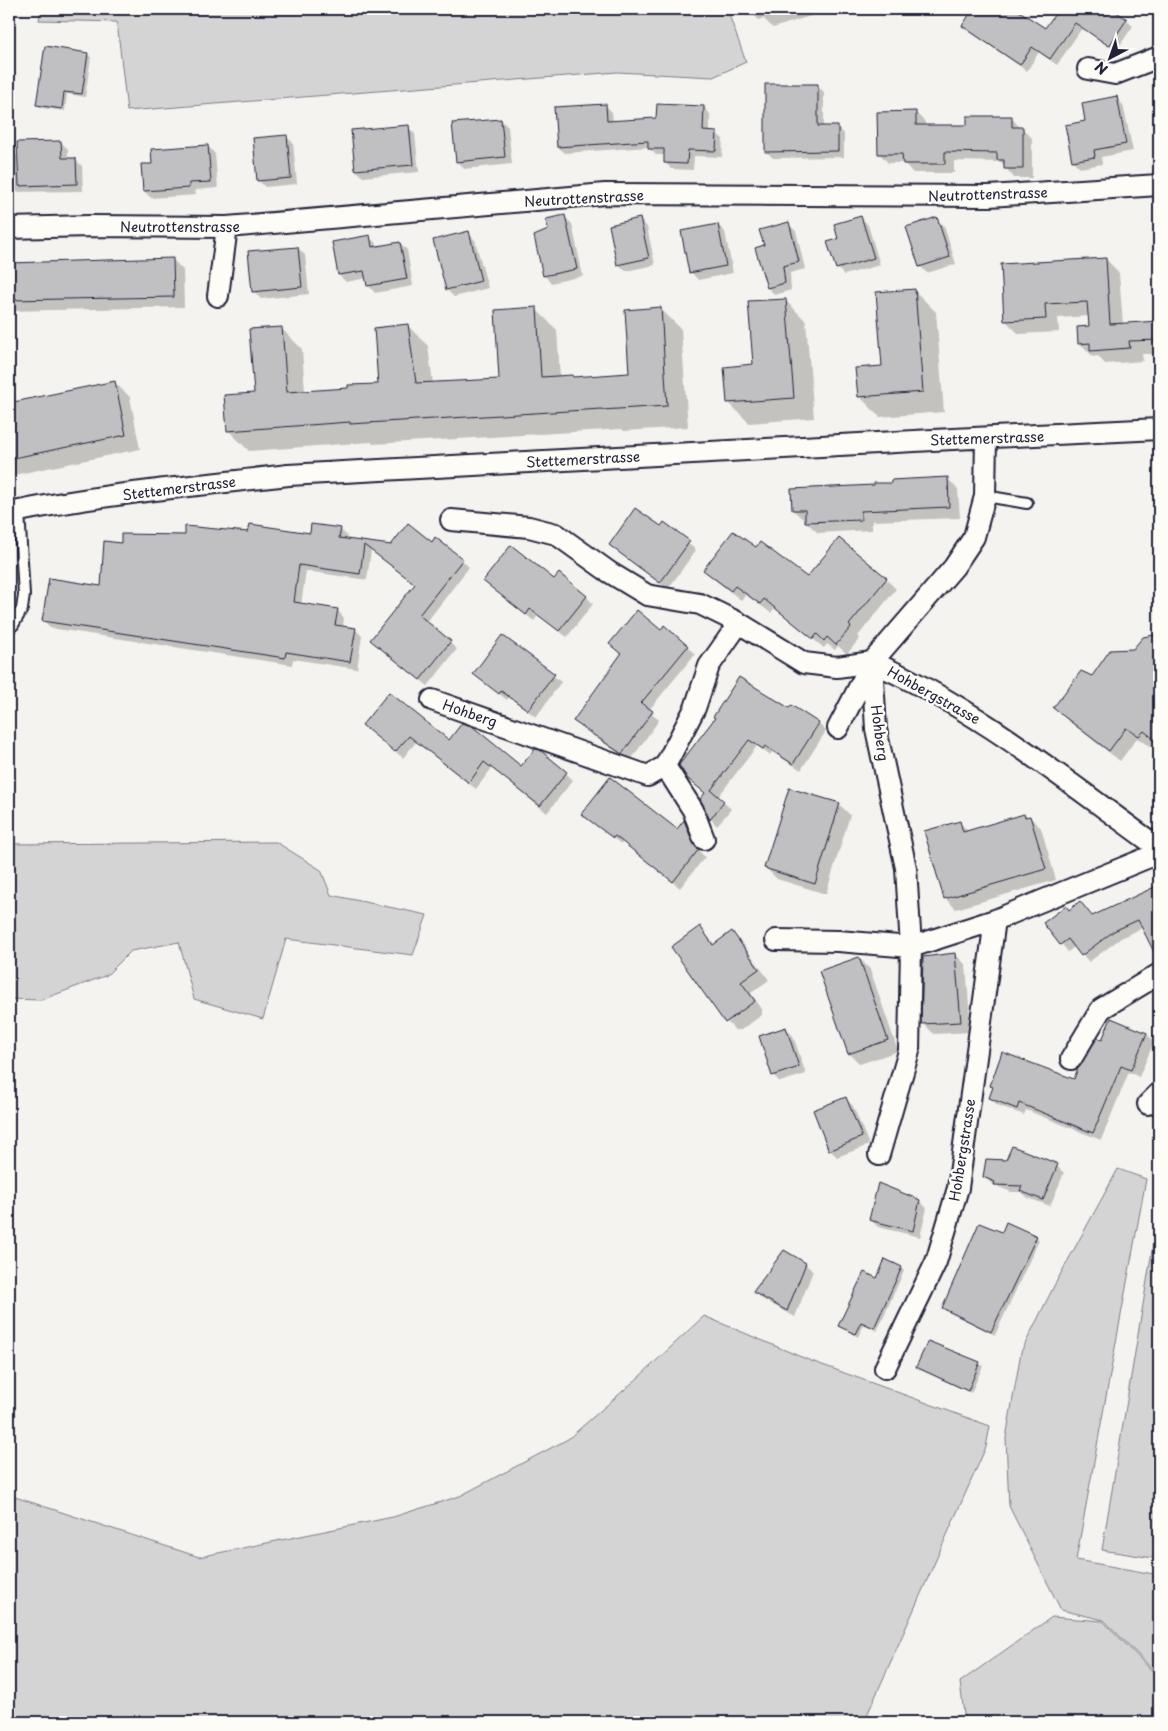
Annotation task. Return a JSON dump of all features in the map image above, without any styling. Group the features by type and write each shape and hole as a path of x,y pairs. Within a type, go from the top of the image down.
{"street":[{"path":"1088,69 1115,74 1159,57"},
{"name":"Neutrottenstrasse","path":"9,228 89,226 227,227 605,194 989,196 1159,185"},
{"path":"218,296 227,227"},
{"name":"Stettemerstrasse","path":"14,512 87,499 190,485 288,475 923,440 1159,430"},
{"name":"Hohbergstrasse","path":"986,438 985,496 974,538 954,567 872,662 899,674 981,720 1159,848"},
{"path":"451,520 529,527 556,534 609,572 647,595 700,604 739,623 804,663 837,667 872,662"},
{"path":"704,839 693,810 665,766 695,708 709,666 739,623"},
{"path":"838,728 872,662"},
{"name":"Hohberg","path":"872,662 876,729 906,868 911,948 909,1051 879,1155"},
{"name":"Hohberg","path":"432,700 648,776 665,766"},
{"path":"776,940 838,941 911,948 995,920 1159,853"},
{"name":"Hohbergstrasse","path":"885,1368 936,1262 958,1188 995,920"},
{"path":"1070,1060 1101,1009 1159,974"}],"lane":[{"path":"985,496 1027,503"},
{"path":"9,628 13,625 22,609 24,595 14,512"}],"shaded area":[{"path":"41,9 727,9 746,62 713,77 617,72 127,111 117,22 39,20"},
{"path":"276,842 321,870 331,895 427,915 413,955 286,939 263,1019 194,999 179,942 131,951 107,975 41,1000 9,999 9,844"},
{"path":"1118,1169 1146,1179 1076,1560 1159,1575 1159,1676 1104,1620 1061,1610 1009,1506 1006,1438 1021,1352 1054,1286"},
{"path":"1159,1209 1159,1559 1102,1550"},
{"path":"704,1316 806,1359 990,1426 986,1447 864,1722 9,1722 9,1495 199,1557 393,1517 460,1496 568,1439 639,1377"},
{"path":"1052,1617 1103,1621 1159,1678 1159,1722 965,1722 960,1682"}],"building":[{"path":"973,9 1016,9 1045,28 1057,11 1054,9 1112,9 1127,19 1109,46 1075,23 1050,59 1032,47 1020,65 962,26"},
{"path":"45,46 88,53 82,94 64,92 62,109 36,105"},
{"path":"765,84 818,84 818,126 838,126 838,151 765,152"},
{"path":"1117,96 1126,144 1094,150 1095,157 1072,161 1065,125 1085,121 1082,103"},
{"path":"606,104 607,121 656,118 657,104 704,106 703,131 717,132 716,151 688,150 687,164 664,163 664,149 648,149 648,141 557,147 554,107"},
{"path":"916,111 916,125 967,125 967,116 1012,116 1012,127 1023,127 1023,169 1004,169 1004,160 997,160 997,153 945,152 945,164 903,164 902,154 878,154 877,112"},
{"path":"501,119 505,157 456,162 452,123"},
{"path":"409,125 413,165 355,170 351,130"},
{"path":"287,135 291,178 257,181 253,138"},
{"path":"61,141 62,158 76,158 77,184 19,186 17,142"},
{"path":"208,145 211,182 189,183 189,188 143,191 141,164 152,164 151,149"},
{"path":"565,215 577,269 543,276 534,236 548,230 546,219"},
{"path":"861,216 874,258 836,269 827,242 838,239 834,224"},
{"path":"937,217 950,257 919,267 906,227"},
{"path":"640,218 649,258 617,265 609,225"},
{"path":"789,222 799,262 783,266 785,283 767,288 755,248 764,245 759,230"},
{"path":"718,224 726,266 689,273 681,231"},
{"path":"469,231 481,281 446,290 433,240"},
{"path":"370,235 372,247 400,242 407,279 367,286 364,271 338,275 332,242"},
{"path":"298,247 302,287 252,292 248,251"},
{"path":"173,258 174,297 9,300 9,263"},
{"path":"1106,258 1110,324 1159,321 1159,340 1129,341 1130,348 1090,351 1090,343 1078,344 1077,327 1089,326 1087,302 1045,304 1046,319 1004,321 1001,264"},
{"path":"915,289 923,392 858,397 855,368 882,366 876,292"},
{"path":"786,299 794,398 727,403 724,367 753,364 748,301"},
{"path":"537,307 541,377 572,375 573,377 629,373 625,310 661,307 667,406 350,424 350,422 227,431 224,395 254,393 249,329 282,327 287,392 348,388 348,385 378,384 374,328 408,324 416,383 499,379 495,310"},
{"path":"115,381 126,435 9,459 9,403"},
{"path":"948,477 949,507 861,511 861,520 805,522 805,510 792,510 791,489 874,485 874,483 891,483 891,480"},
{"path":"635,508 661,526 664,522 690,541 660,583 609,545"},
{"path":"408,523 432,542 435,537 463,559 419,615 451,641 420,680 370,640 415,584 364,545 360,574 299,565 294,602 338,609 335,625 356,628 350,662 286,652 285,658 42,621 49,578 101,586 104,541 121,543 121,534 185,535 185,526 248,532 250,524 310,533 311,524 341,528 339,538 391,545"},
{"path":"733,531 756,547 760,542 807,577 839,538 887,578 849,625 851,627 836,645 827,637 824,641 817,634 813,639 764,599 760,604 735,586 731,591 703,570"},
{"path":"511,545 554,579 559,573 587,596 559,631 530,609 526,615 483,581"},
{"path":"637,610 661,630 664,625 688,646 641,703 653,711 622,754 573,721 621,654 609,644"},
{"path":"1159,634 1159,743 1144,731 1139,736 1126,728 1109,751 1053,708 1081,671 1092,676 1110,650 1133,649 1143,637"},
{"path":"502,635 555,674 528,710 501,691 499,694 473,674"},
{"path":"739,677 789,708 791,705 819,723 793,764 765,746 763,749 749,740 711,790 724,801 710,820 700,799 705,793 688,779 679,765 715,718 713,717"},
{"path":"389,692 449,740 462,723 472,726 521,766 535,749 540,750 567,772 540,806 484,762 469,783 409,736 395,752 362,725"},
{"path":"610,777 677,829 684,820 693,843 699,849 673,882 615,836 613,838 581,814"},
{"path":"789,788 840,803 815,884 764,868"},
{"path":"1024,814 1025,817 1030,816 1046,869 944,899 924,831 960,821 963,832"},
{"path":"1159,885 1159,962 1138,920 1114,931 1081,956 1068,939 1060,945 1043,923 1066,906 1069,910 1080,901 1092,916"},
{"path":"700,926 713,945 732,931 759,969 741,982 755,1001 725,1023 671,947"},
{"path":"955,953 961,1022 921,1024 923,957"},
{"path":"859,957 888,1040 848,1054 819,971"},
{"path":"1111,1018 1147,1033 1131,1070 1121,1066 1093,1133 1019,1103 1017,1109 989,1098 993,1087 990,1086 1002,1052 1074,1079 1078,1068 1097,1038 1102,1040"},
{"path":"786,1027 799,1067 772,1076 759,1036"},
{"path":"846,1097 862,1137 829,1151 813,1110"},
{"path":"1012,1146 1058,1164 1043,1200 1020,1191 1022,1186 994,1185 995,1182 983,1177 986,1159 1006,1160"},
{"path":"878,1183 920,1200 913,1231 869,1220"},
{"path":"1006,1222 1037,1236 991,1332 942,1308 979,1223 1002,1232"},
{"path":"784,1250 806,1263 787,1311 753,1292"},
{"path":"885,1259 902,1267 874,1328 861,1322 855,1334 838,1326 864,1272 877,1278"},
{"path":"928,1341 980,1362 968,1391 916,1367"}]}
